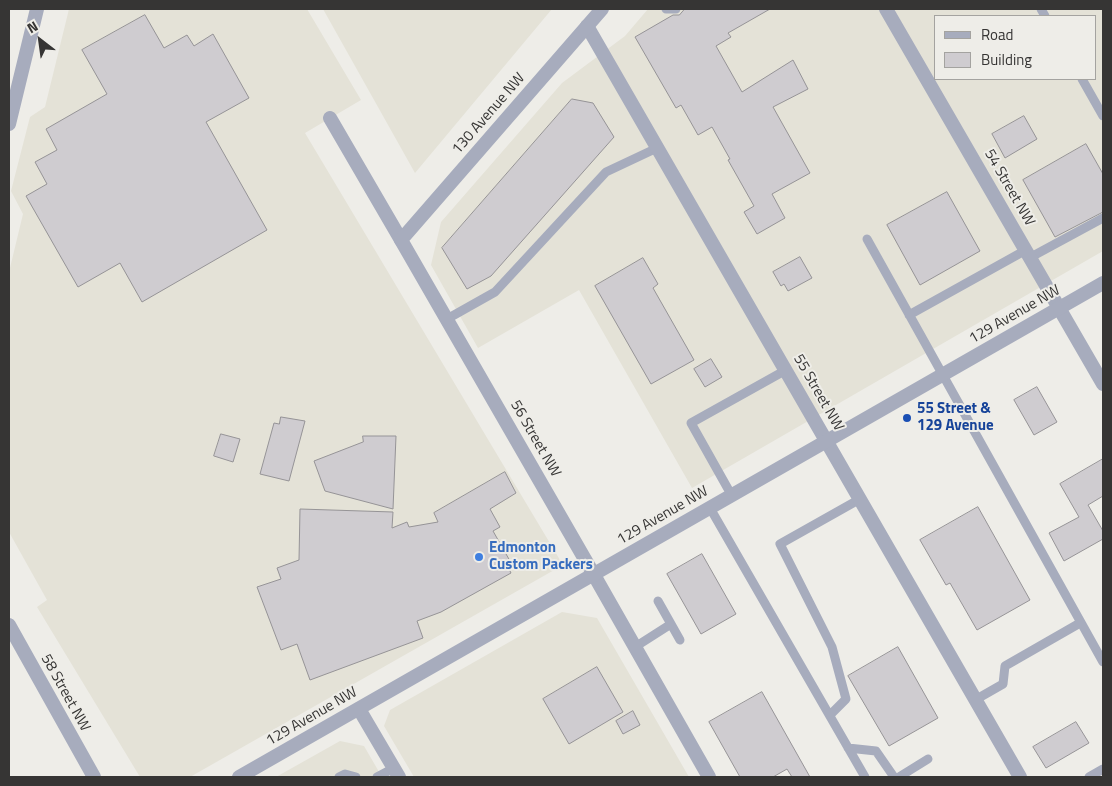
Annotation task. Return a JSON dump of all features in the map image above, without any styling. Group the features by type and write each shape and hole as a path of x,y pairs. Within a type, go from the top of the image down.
{"street":[{"path":"9,124 37,9"},
{"name":"130 Avenue NW","path":"401,240 602,9"},
{"name":"54 Street NW","path":"886,9 1029,253 1103,384"},
{"name":"55 Street NW","path":"587,26 1020,777"},
{"name":"56 Street NW","path":"330,118 709,777"},
{"name":"129 Avenue NW","path":"243,776 1103,283"},
{"name":"58 Street NW","path":"9,625 94,777"},
{"path":"359,709 396,773"}],"lane":[{"path":"666,9 676,9"},
{"path":"1083,80 1103,116"},
{"path":"447,319 495,292 606,172 657,148"},
{"path":"909,315 1029,253 1103,218"},
{"path":"867,239 941,375 1103,662"},
{"path":"732,496 691,424 786,370"},
{"path":"830,716 846,699 832,647 780,544 860,499"},
{"path":"710,508 866,777"},
{"path":"658,601 680,640"},
{"path":"975,700 1003,684 1005,666 1080,623"},
{"path":"635,647 671,624"},
{"path":"848,748 876,751 894,777"},
{"path":"900,777 928,759"},
{"path":"1089,777 1103,769"},
{"path":"377,777 396,773"},
{"path":"339,777 345,774 356,777"}],"shaded area":[{"path":"69,9 307,9 361,100 305,133 563,565 190,777 140,777 37,607 47,600 9,532 9,272 23,214 11,191 30,117 45,107"},
{"path":"323,9 552,9 415,173"},
{"path":"648,9 1103,9 1103,251 692,488 579,290 478,348 431,265 441,222 562,83 625,36"},
{"path":"562,612 597,618 689,777 414,777 384,726 390,710"},
{"path":"340,741 364,746 382,777 276,777"}],"building":[{"path":"685,9 770,9 728,33 731,37 716,46 742,92 793,60 808,89 773,107 810,173 772,194 785,218 757,234 744,212 754,206 712,127 698,135 681,105 676,108 635,37 673,15 679,15"},
{"path":"145,15 164,48 187,35 194,46 213,34 249,98 206,122 267,230 142,302 120,263 78,287 26,196 47,184 35,162 57,150 46,129 107,94 82,50"},
{"path":"572,99 593,103 614,137 491,276 467,289 442,248"},
{"path":"1024,116 1037,139 1005,158 992,134"},
{"path":"1086,144 1103,174 1103,212 1055,237 1023,180"},
{"path":"947,192 980,251 920,285 887,225"},
{"path":"800,257 812,278 788,291 784,284 781,286 773,272"},
{"path":"643,258 658,284 653,288 694,360 651,384 595,286"},
{"path":"711,359 722,377 705,387 694,369"},
{"path":"1037,387 1057,422 1034,435 1014,400"},
{"path":"281,417 305,421 289,481 260,474 274,423 279,424"},
{"path":"221,434 240,439 233,462 214,456"},
{"path":"363,436 396,436 393,509 325,491 314,461 363,442"},
{"path":"1103,459 1103,496 1088,505 1103,531 1103,539 1064,561 1049,533 1079,517 1060,484"},
{"path":"505,472 516,493 490,509 500,527 493,531 510,561 506,563 511,573 441,612 417,621 423,638 310,680 297,644 281,650 257,587 281,579 277,568 299,560 300,509 393,512 392,528 407,522 409,527 438,522 434,513"},
{"path":"978,507 1030,600 977,630 950,583 946,585 920,540"},
{"path":"702,554 736,614 701,634 667,574"},
{"path":"898,647 938,718 889,746 848,676"},
{"path":"597,667 623,712 569,744 543,699"},
{"path":"762,692 810,777 792,777 787,769 773,777 740,777 709,722"},
{"path":"633,711 640,725 623,734 616,721"},
{"path":"1076,722 1089,743 1046,768 1033,747"}],"place":[{"name":"55 Street & 129 Avenue","path":"907,418"},
{"name":"Edmonton Custom Packers","path":"479,557"}]}
